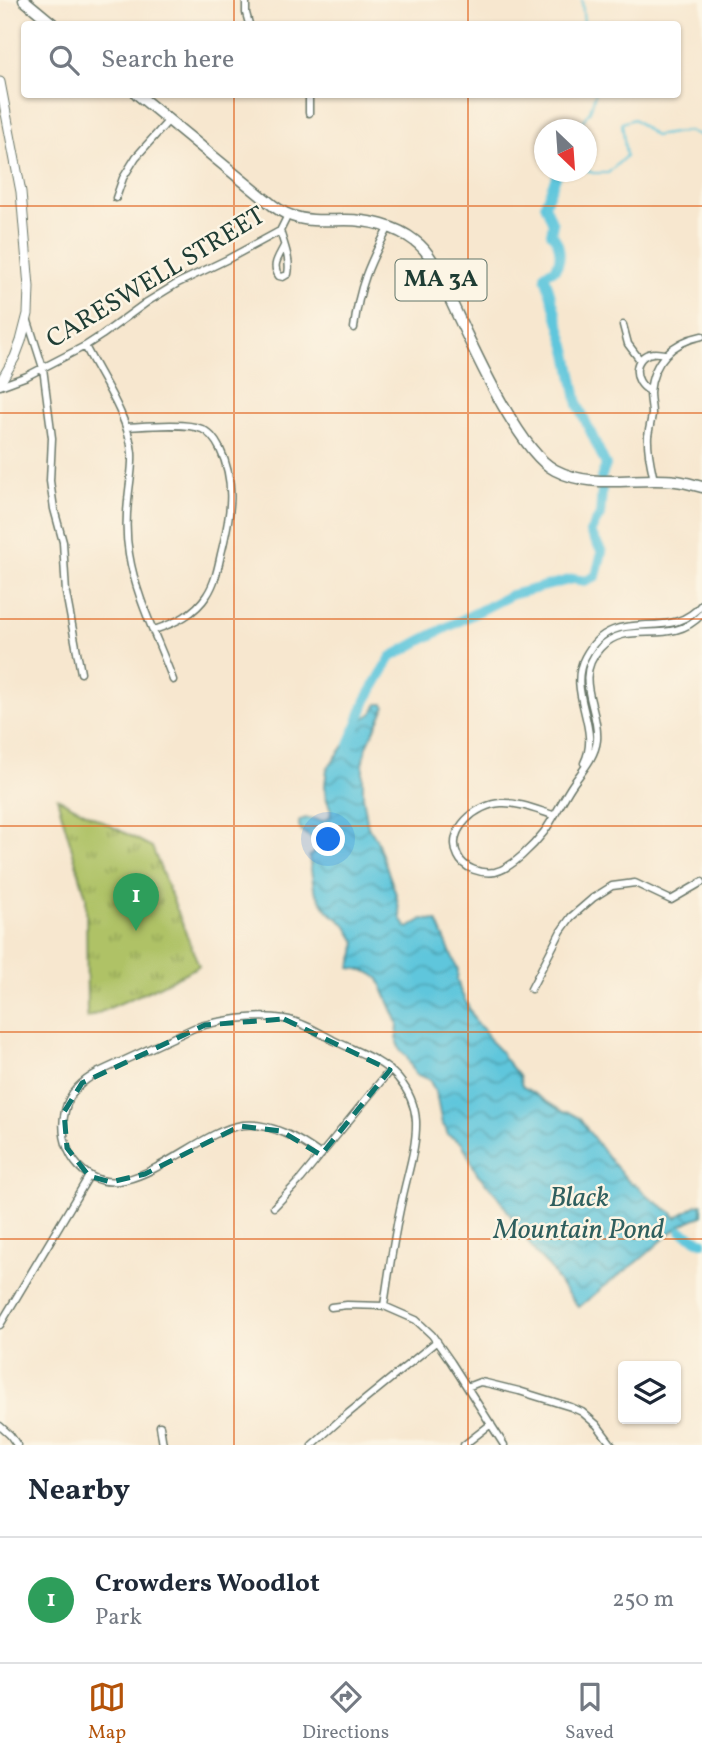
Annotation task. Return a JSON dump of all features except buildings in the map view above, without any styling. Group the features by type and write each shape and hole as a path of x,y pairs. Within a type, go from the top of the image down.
{"main road":[{"path":"24,0 49,21"},
{"path":"0,82 23,205 29,287 27,318 15,357 0,384"},
{"name":"MA 3A","path":"142,98 265,200 288,215 315,221 368,222 389,228 415,241 432,261 496,392 523,437 539,458 556,471 580,479 677,481 702,487"}],"street":[{"path":"246,0 248,21"},
{"path":"309,98 309,113"},
{"path":"116,198 122,178 136,157 169,120"},
{"name":"CARESWELL STREET","path":"0,384 43,368 85,346 146,302 279,231 288,215"},
{"path":"354,328 365,274 389,228"},
{"path":"279,231 284,246"},
{"path":"27,318 43,368 52,438 50,481 63,542 66,593 81,673"},
{"path":"624,325 628,344 640,360"},
{"path":"654,480 648,444 652,410 650,391 656,368 665,354 686,340 702,336"},
{"path":"85,346 127,427 132,469 127,540 136,584 173,680"},
{"path":"650,391 641,386 639,381 637,372 640,360 650,353 665,354"},
{"path":"127,427 187,426 203,430 213,437 223,455 231,486 228,530 217,573 207,595 200,605 187,615 154,630"},
{"path":"683,624 702,604"},
{"path":"553,815 510,803 495,803 485,807 469,818 457,832 457,855 467,867 492,872 500,870 509,866 544,832 592,756 597,743 591,724 587,684 588,659 606,643 624,634 637,629 667,632 698,619 702,614"},
{"path":"531,989 548,959 552,946 571,916 612,886 635,883 671,900 702,883"},
{"path":"321,1155 281,1131 240,1126 205,1139 145,1174 111,1182 89,1176 69,1154 64,1138 64,1120 70,1096 89,1077 194,1028 215,1023 246,1018 284,1019 304,1025 377,1061 390,1070 405,1087 413,1105 416,1122 384,1306"},
{"path":"274,1207 321,1155 390,1070"},
{"path":"0,1325 89,1176"},
{"path":"331,1307 384,1306 416,1320 425,1327 437,1341 504,1445"},
{"path":"312,1445 437,1341"},
{"path":"467,1387 480,1382 486,1383 571,1407 582,1412 597,1425 612,1445"},
{"path":"464,1445 491,1424"},
{"path":"0,1426 17,1445"},
{"path":"160,1426 163,1445"}],"highlighted area":[{"path":"284,1019 390,1070 321,1155 281,1131 240,1126 145,1174 111,1182 89,1176 67,1148 64,1112 82,1083 205,1025"}],"green space":[{"path":"57,798 152,847 199,966 87,1018 86,897"}],"water":[{"name":"Black Mountain Pond","path":"378,704 385,707 363,760 363,796 368,827 376,838 406,927 409,928 423,919 437,921 458,970 460,990 477,1024 519,1076 522,1086 563,1112 579,1118 629,1182 676,1218 702,1204 702,1216 683,1224 579,1307 537,1255 497,1195 477,1173 462,1143 448,1135 442,1124 436,1093 429,1079 415,1074 407,1057 400,1050 397,1042 398,1023 379,979 366,971 350,968 356,942 346,925 329,912 314,889 309,857 319,844 301,830 299,822 307,818 323,821 330,817 325,785 327,769"}],"waterway":[{"path":"582,0 584,21"},
{"path":"584,119 594,98"},
{"path":"597,173 608,173 626,156 622,123 634,119 654,136 688,131 702,136"},
{"path":"554,182 545,204 553,224 551,233 560,255 555,269 545,276 568,353 578,405 606,465 601,478"},
{"path":"349,745 366,700 391,657 511,595 573,579 586,581 596,576 602,552 590,532 600,515 602,490"},
{"path":"681,1231 702,1242"}],"place":[{"name":"Crowders Woodlot","path":"136,931"}]}
